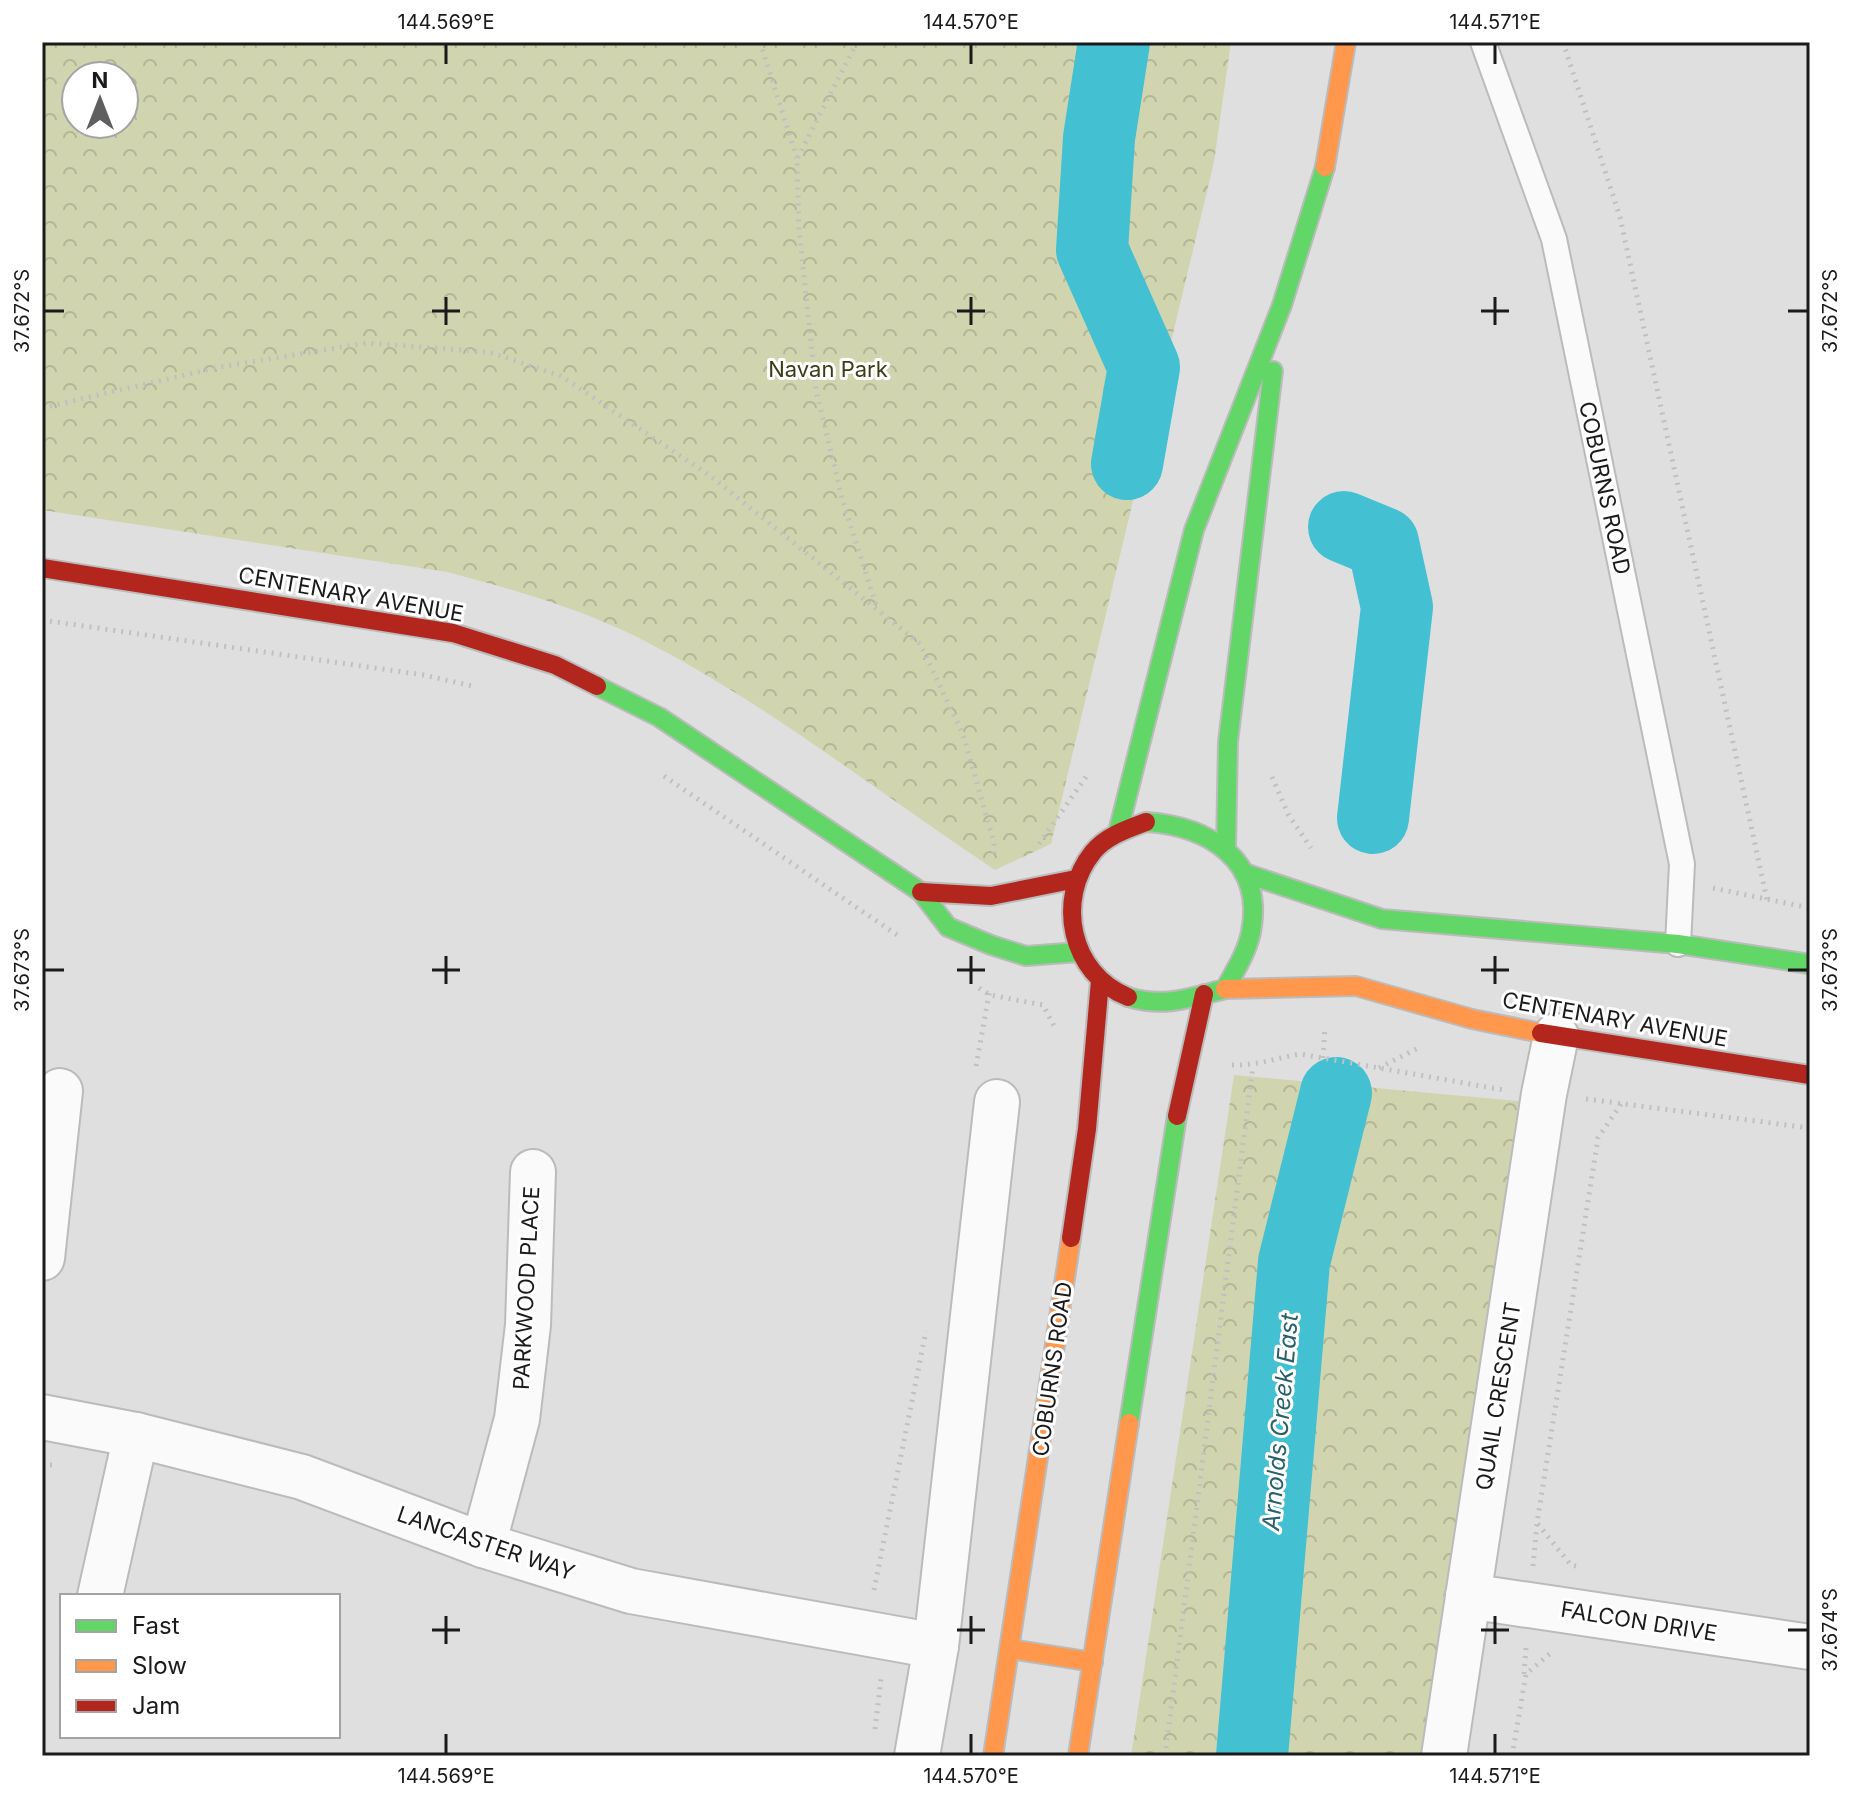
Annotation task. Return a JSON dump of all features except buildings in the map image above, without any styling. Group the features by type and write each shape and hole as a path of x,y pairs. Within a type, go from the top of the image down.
{"street":[{"path":"1118,832 1194,530 1282,305 1327,161 1346,42"},
{"path":"1226,848 1228,742 1282,305"},
{"name":"CENTENARY AVENUE","path":"42,568 453,633 555,665 659,717 921,892 948,927 1026,956 1079,952"},
{"path":"1146,822 1175,822 1202,831 1226,848 1244,873 1253,901 1252,929 1225,989 1177,1003 1149,1003 1123,996 1100,981 1079,952 1071,928 1070,903 1076,879 1093,852 1118,832 1146,822"},
{"path":"1244,873 1382,919 1678,944 1808,964"},
{"path":"921,892 991,896 1076,879"},
{"name":"COBURNS ROAD","path":"993,1756 1087,1129 1100,981"},
{"name":"CENTENARY AVENUE","path":"1225,989 1356,986 1472,1019 1556,1036 1810,1075"},
{"path":"1078,1756 1178,1107 1204,994"},
{"name":"QUAIL CRESCENT","path":"1444,1756 1544,1094 1556,1036"},
{"path":"917,1756 936,1646 986,1088"},
{"path":"42,1258 60,1091"},
{"name":"PARKWOOD PLACE","path":"483,1545 517,1419 528,1325 533,1172"},
{"name":"LANCASTER WAY","path":"42,1417 136,1435 302,1477 483,1545 631,1591 936,1646"},
{"path":"100,1594 136,1435"},
{"name":"FALCON DRIVE","path":"1468,1596 1810,1647"},
{"path":"1010,1649 1093,1662"}],"lane":[{"name":"COBURNS ROAD","path":"1483,42 1554,239 1682,864 1678,944"}],"path":[{"path":"760,42 797,159 799,229 816,390 843,502 877,609"},
{"path":"797,159 857,42"},
{"path":"1563,42 1620,217 1767,900"},
{"path":"42,408 220,367 367,343 489,352 561,376 709,475 920,644 963,734 994,843 991,896"},
{"path":"42,620 424,675 482,689"},
{"path":"653,768 910,944"},
{"path":"1275,787 1306,845 1316,852"},
{"path":"977,987 990,995 986,1088"},
{"path":"1165,1756 1253,1066 1268,1059 1300,1054 1544,1094 1810,1128"},
{"path":"1586,1568 1571,1565 1537,1523 1598,1138 1621,1104"},
{"path":"863,1588 876,1590 927,1324"},
{"path":"1512,1756 1526,1674 1558,1647"},
{"path":"872,1673 881,1676 874,1743"}],"green space":[{"name":"Navan Park","path":"42,42 1231,42 1214,162 1051,844 995,870 775,718 684,662 591,617 520,592 447,572 42,510"},
{"path":"1234,1075 1528,1102 1430,1756 1131,1756"}],"waterway":[{"name":"Arnolds Creek East","path":"1114,42 1099,138 1092,250 1144,367 1127,464"},
{"name":"Arnolds Creek East","path":"1344,527 1383,543 1397,607 1373,818"},
{"name":"Arnolds Creek East","path":"1252,1756 1294,1262 1336,1093"}],"traffic: fast":[{"path":"1118,832 1194,530 1282,305 1325,167"},
{"path":"1226,848 1228,742 1273,371"},
{"path":"597,686 659,717 921,892 948,927 1026,956 1079,952"},
{"path":"1128,997 1165,1002 1225,989 1244,954 1251,932 1253,907 1249,885 1240,867 1227,852 1191,831 1146,822"},
{"path":"1244,873 1382,919 1678,944 1810,964"},
{"path":"1129,1423 1177,1116"}],"traffic: slow":[{"path":"1325,167 1346,42"},
{"path":"1225,989 1356,986 1472,1019 1541,1033"},
{"path":"993,1756 1071,1238"},
{"path":"1078,1756 1129,1423"},
{"path":"1010,1649 1093,1662"}],"traffic: jam":[{"path":"42,568 453,633 555,665 597,686"},
{"path":"1128,997 1108,986 1081,953 1074,934 1074,891 1081,871 1098,846 1110,837 1146,822"},
{"path":"921,892 991,896 1076,879"},
{"path":"1071,1238 1087,1129 1100,981"},
{"path":"1177,1116 1204,994"},
{"path":"1541,1033 1810,1075"}]}
